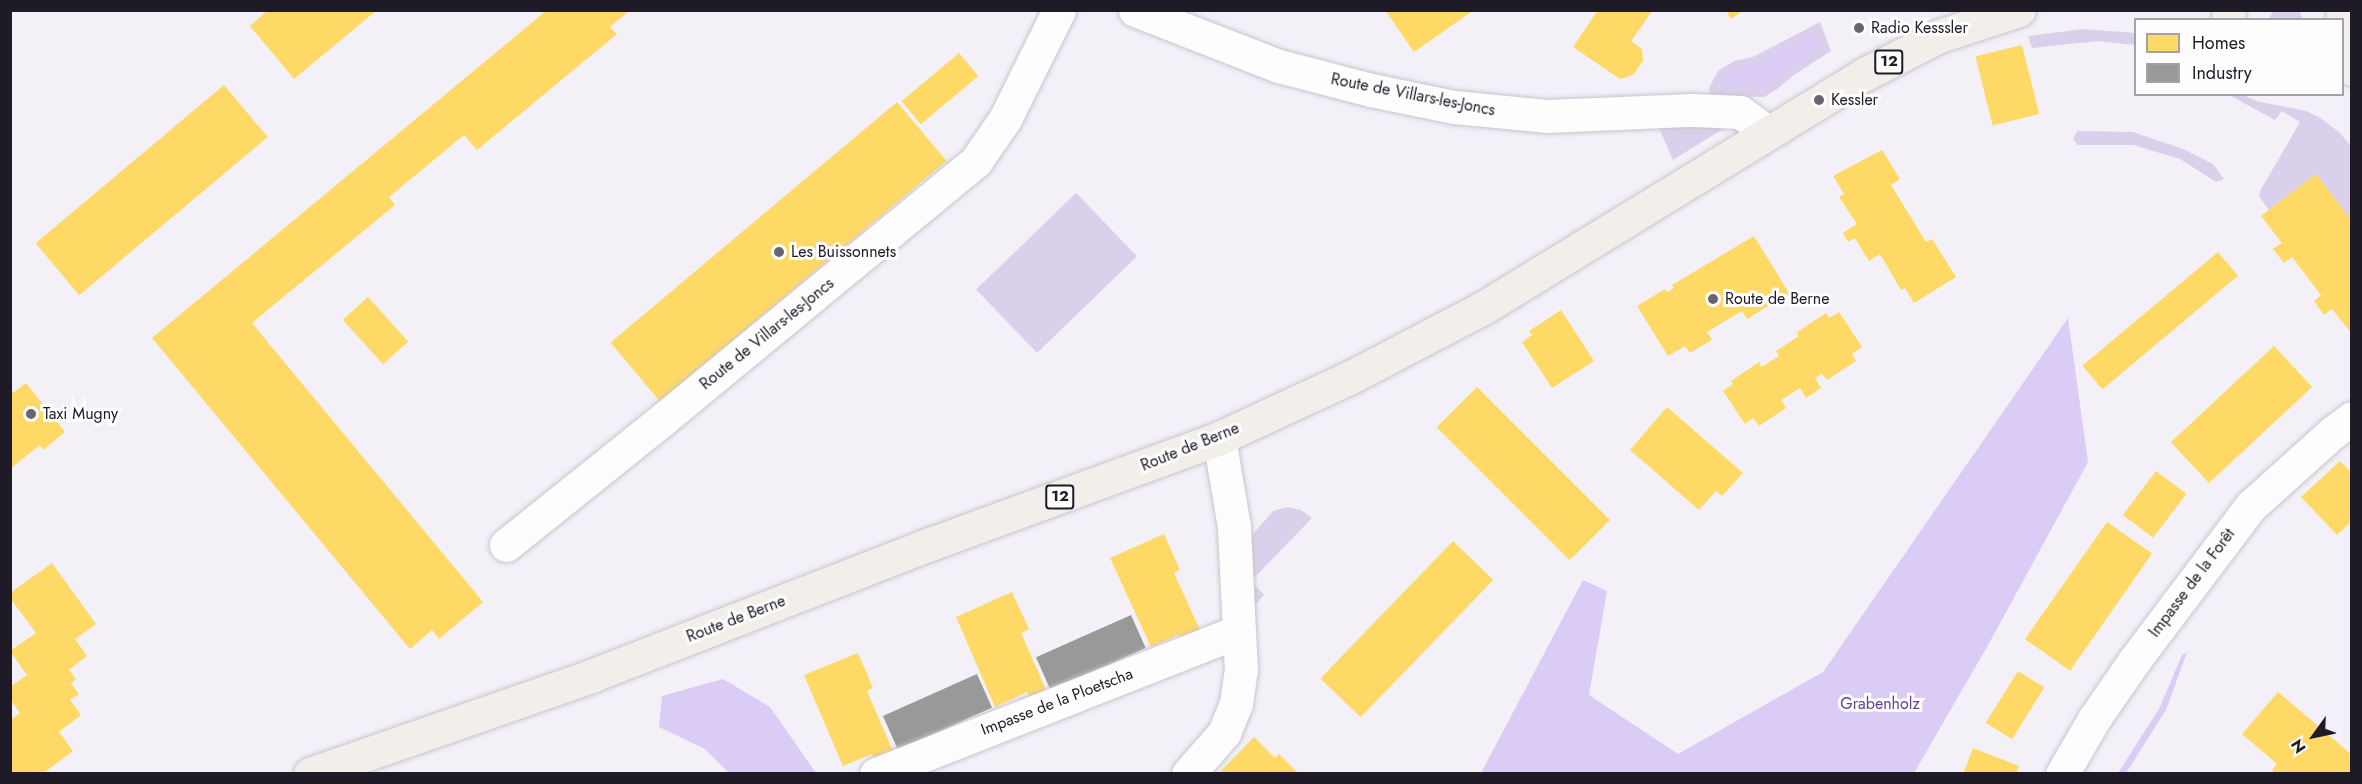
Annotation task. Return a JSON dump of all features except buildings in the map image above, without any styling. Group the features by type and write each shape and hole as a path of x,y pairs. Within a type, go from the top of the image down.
{"main road":[{"name":"Route de Berne","path":"310,774 591,676 930,544 1219,438 1349,378 1483,308 1865,74 1939,36 2019,10"}],"street":[{"name":"Route de Villars-les-Joncs","path":"506,545 662,420 976,161 1005,119 1059,10"},
{"name":"Route de Villars-les-Joncs","path":"1135,10 1280,66 1371,90 1454,106 1547,116 1693,110 1740,112 1768,132"},
{"name":"Impasse de la Forêt","path":"2062,774 2094,719 2134,661 2251,506 2332,433 2352,418"},
{"path":"1188,774 1224,733 1236,704 1241,670 1234,527 1219,438"},
{"name":"Impasse de la Ploetscha","path":"876,774 1239,631"}],"shaded area":[{"path":"2273,10 2299,11 2302,18 2269,18"},
{"path":"1820,22 1831,51 1794,75 1776,90 1764,97 1711,96 1709,88 1718,71 1734,61 1753,57"},
{"path":"2083,29 2134,33 2134,45 2098,41 2032,48 2028,36"},
{"path":"2231,96 2246,96 2256,101 2306,111 2319,117 2339,132 2351,146 2351,221 2316,174 2269,210 2259,196 2260,191 2300,122 2282,111 2275,120"},
{"path":"1657,124 1731,124 1673,160"},
{"path":"2077,131 2133,132 2183,149 2213,164 2224,179 2216,182 2180,159 2133,145 2078,145 2073,139"},
{"path":"1076,193 1137,256 1037,353 976,290"},
{"path":"1287,507 1301,510 1312,518 1251,581 1264,595 1251,610 1246,542 1273,511"}],"green space":[{"path":"1808,36 1819,38 1817,50 1763,85 1722,87 1721,79 1734,68 1755,65"},
{"name":"Grabenholz","path":"2068,318 2088,462 1987,647 1914,773 1481,773 1583,580 1607,591 1589,695 1678,754 1823,672"},
{"path":"2187,652 2166,710 2126,773 2118,773 2159,709 2182,655"},
{"path":"723,679 770,707 816,773 729,773 705,749 659,727 662,696"}],"place":[{"name":"Radio Kesssler","path":"1859,28"},
{"name":"Kessler","path":"1819,100"},
{"name":"Les Buissonnets","path":"779,252"},
{"name":"Route de Berne","path":"1713,299"},
{"name":"Taxi Mugny","path":"31,414"}]}
